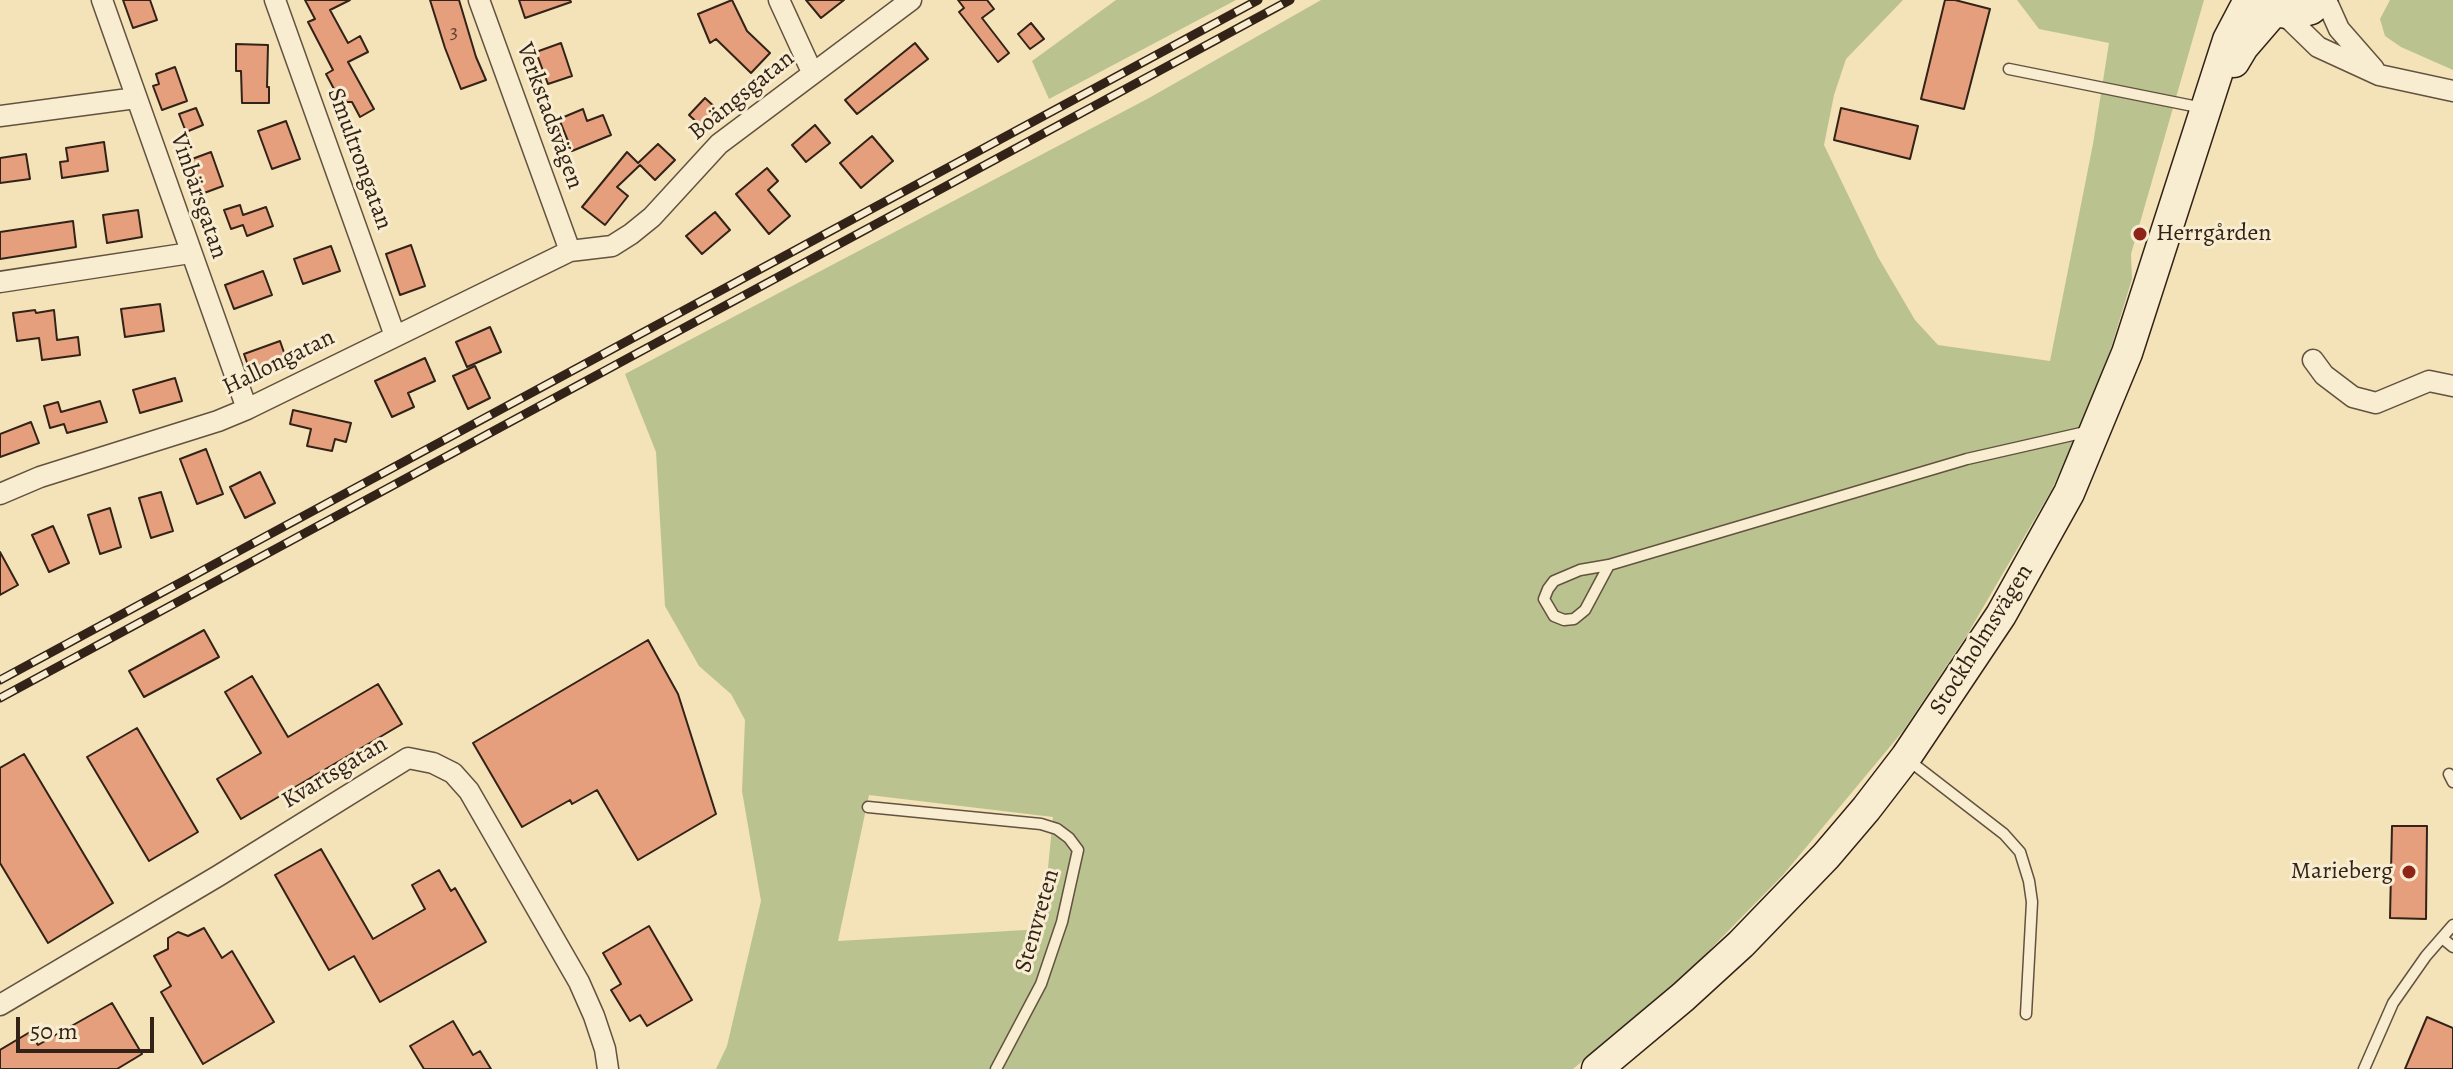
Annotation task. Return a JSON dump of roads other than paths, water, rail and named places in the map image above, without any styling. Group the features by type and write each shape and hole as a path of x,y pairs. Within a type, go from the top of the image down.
{"main road":[{"path":"2266,6 2303,12 2324,0"},
{"name":"Stockholmsvägen","path":"1597,1069 1683,997 1780,906 1866,809 1906,757 2001,615 2069,493 2127,353 2207,109 2266,6"}],"street":[{"name":"Vinbärsgatan","path":"102,0 247,409"},
{"name":"Smultrongatan","path":"275,0 395,336"},
{"name":"Verkstadsvägen","path":"479,0 570,251"},
{"path":"779,0 812,72"},
{"name":"Boängsgatan","path":"570,251 612,246 631,234 652,217 719,144 911,0"},
{"path":"2324,0 2339,29 2379,75"},
{"path":"2266,6 2318,47 2379,75 2453,91"},
{"path":"0,116 136,98"},
{"name":"Hallongatan","path":"0,494 40,477 247,409 570,251"},
{"path":"0,282 190,253"},
{"path":"2313,360 2324,375 2353,397 2376,403 2429,381 2453,386"},
{"name":"Kvartsgatan","path":"0,1005 218,876 408,758 433,763 453,773 469,791 579,982 598,1027 608,1069"}],"lane":[{"path":"2009,69 2207,109"},
{"path":"1609,565 1585,610 1574,619 1564,620 1554,616 1544,599 1548,589 1554,581 1580,570 1609,565 1967,459 2096,430"},
{"path":"1906,757 2004,834 2020,852 2032,902 2026,1014"},
{"name":"Stenvreten","path":"868,807 1041,824 1057,829 1078,850 1062,922 1041,984 996,1069"},
{"path":"2364,1069 2393,1003 2426,956 2453,925"},
{"path":"2442,938 2453,947"}],"railway":[{"path":"0,680 1258,0"},
{"path":"0,698 1290,0"}],"place":[{"name":"Herrgården","path":"2140,234"},
{"name":"Marieberg","path":"2409,872"}]}
